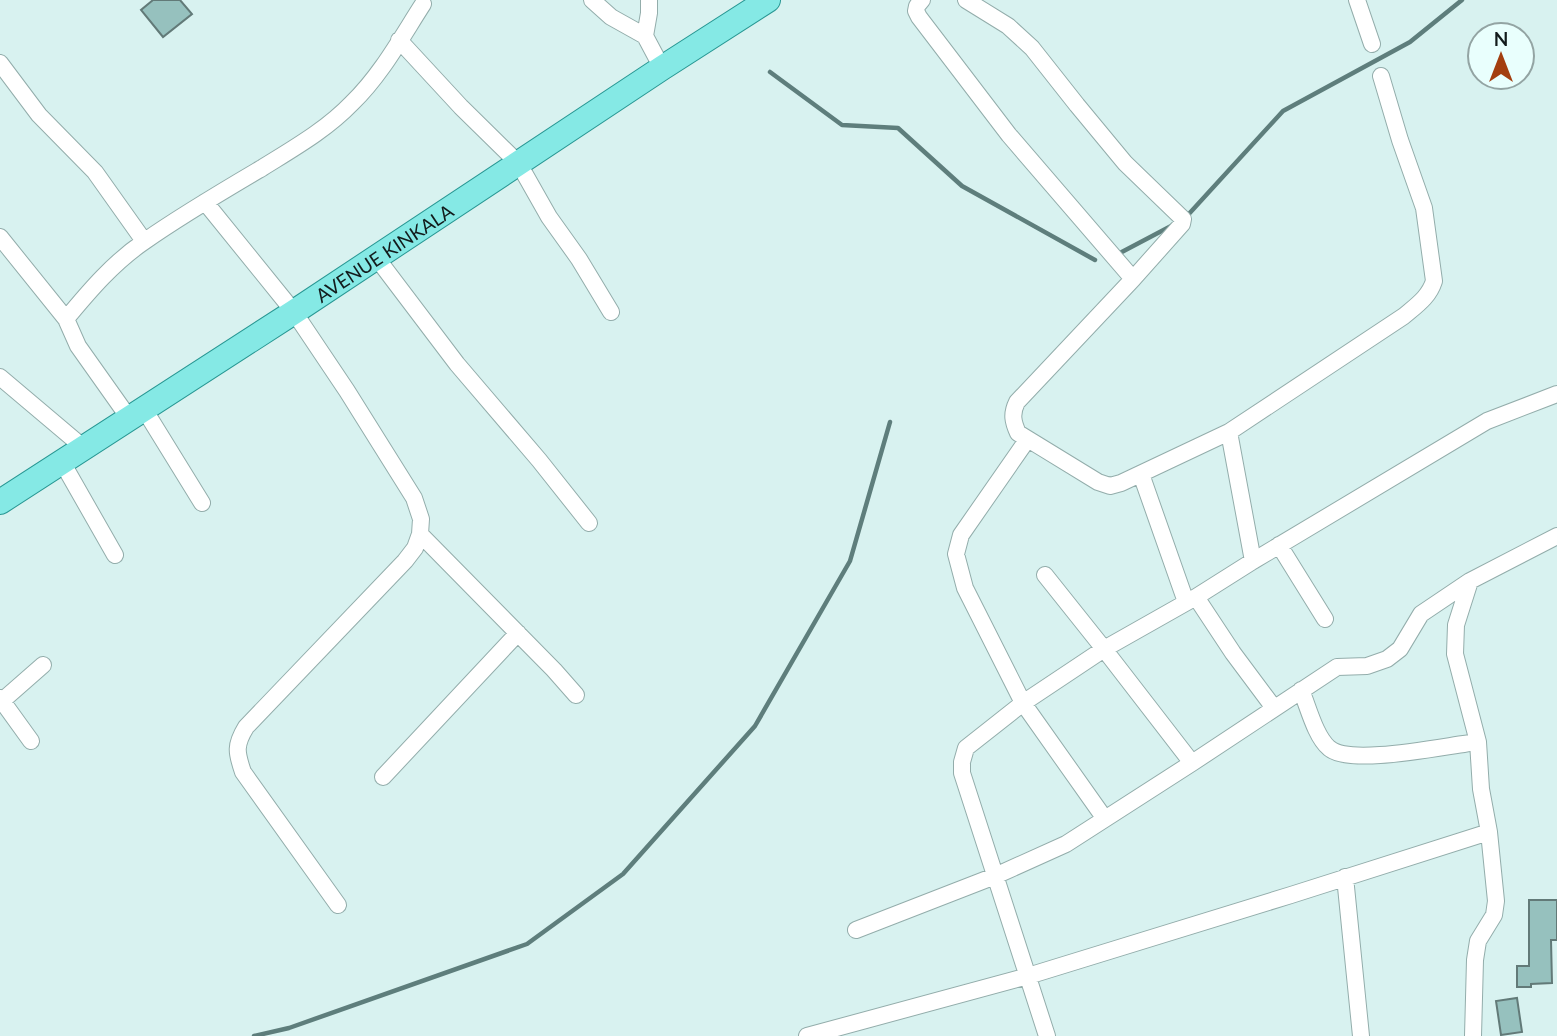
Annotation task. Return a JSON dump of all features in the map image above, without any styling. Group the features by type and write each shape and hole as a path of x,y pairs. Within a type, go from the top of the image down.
{"main road":[{"name":"AVENUE KINKALA","path":"0,502 768,0"}],"street":[{"path":"592,0 611,16 645,36 662,68"},
{"path":"645,36 649,0"},
{"path":"922,0 916,6 916,11 926,27 1009,135 1133,279"},
{"path":"966,0 1008,26 1032,48 1125,163 1183,219 1182,224 1133,279 1017,402 1012,412 1018,433 1027,440 1098,482 1110,486 1229,432 1404,316 1431,291 1434,281 1424,208 1381,76"},
{"path":"1357,0 1373,44"},
{"path":"66,319 119,260 144,241 310,138 352,104 375,78 423,1"},
{"path":"399,40 519,164 549,217 579,259 611,312"},
{"path":"0,63 40,115 95,172 144,241"},
{"path":"205,202 294,312 414,498 421,519 415,548 405,561 246,727 237,750 243,772 338,905"},
{"path":"0,237 66,319 78,346 137,414 202,503"},
{"path":"376,257 457,364 589,523"},
{"path":"0,377 84,448"},
{"path":"1047,1036 962,773 966,748 1023,704 1104,649 1487,421 1557,394"},
{"path":"1229,432 1253,561"},
{"path":"1027,440 961,536 956,554 965,587 1023,704 1105,819"},
{"path":"62,462 115,555"},
{"path":"1141,474 1191,599 1274,708"},
{"path":"420,534 576,695"},
{"path":"856,930 995,876 1066,844 1337,667 1367,666 1387,659 1400,649 1421,614 1470,581 1557,536"},
{"path":"1279,545 1325,619"},
{"path":"1045,575 1192,763"},
{"path":"1470,581 1456,625 1455,654 1478,742 1481,789 1489,832 1496,901 1494,915 1478,941 1475,960 1474,1036"},
{"path":"383,777 518,633"},
{"path":"31,741 1,699 43,665"},
{"path":"1301,690 1320,735 1336,753 1402,753 1478,742"},
{"path":"807,1036 1028,976 1489,832"},
{"path":"1346,877 1361,1036"}],"building":[{"path":"153,0 180,0 192,14 163,37 141,10"},
{"path":"1529,900 1557,900 1557,940 1551,940 1552,983 1517,987 1517,966 1529,966"},
{"path":"1517,998 1522,1032 1501,1035 1496,1001"}],"waterway":[{"path":"1187,216 1283,111 1410,42 1462,0"},
{"path":"770,72 842,125 898,128 962,186 1095,260"},
{"path":"1118,254 1173,225"},
{"path":"254,1036 289,1028 527,944 623,874 755,726 850,561 890,422"}]}
